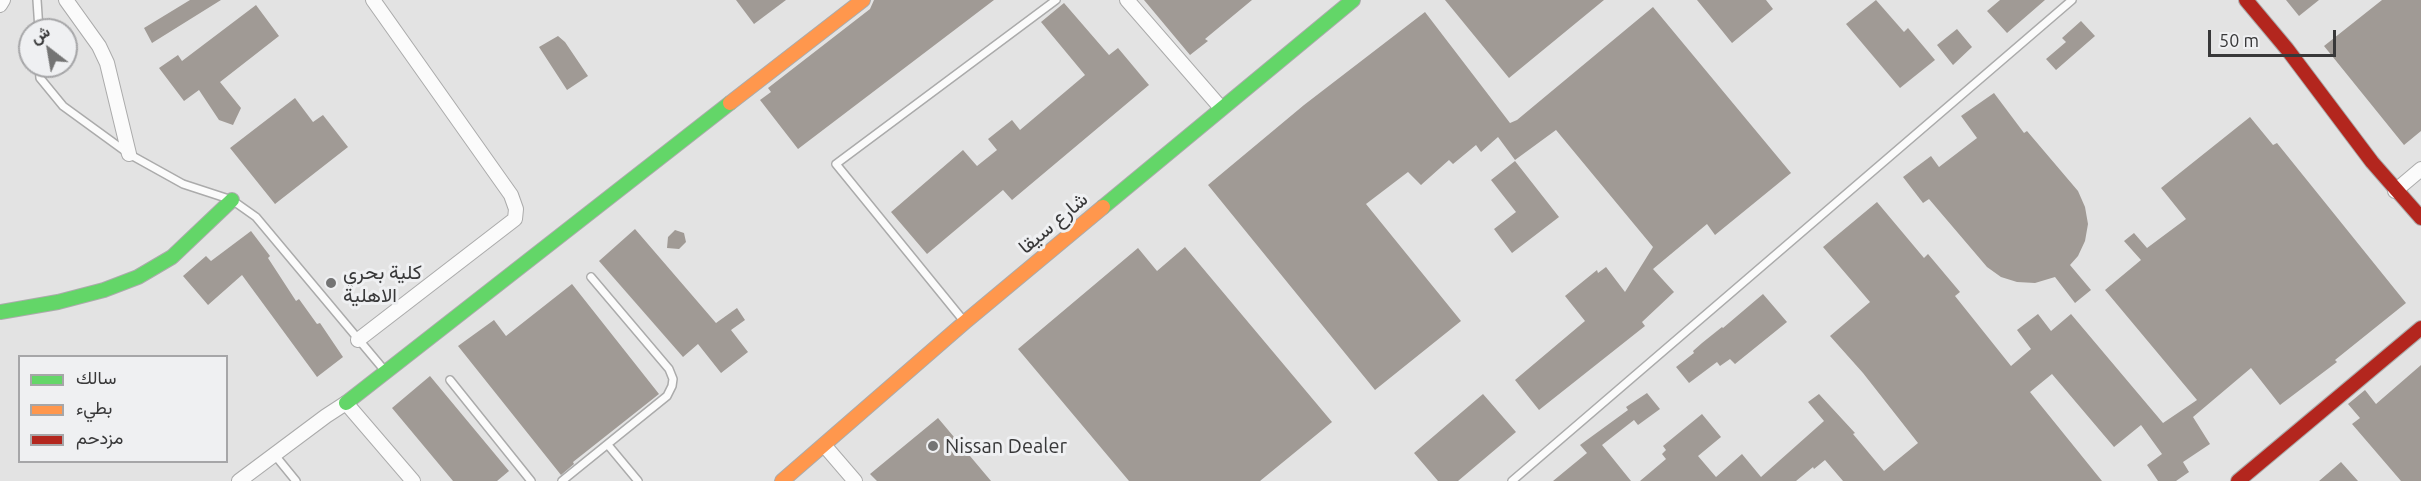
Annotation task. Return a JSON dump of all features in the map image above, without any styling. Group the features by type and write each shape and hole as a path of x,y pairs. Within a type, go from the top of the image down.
{"street":[{"path":"0,6 3,0"},
{"path":"66,0 99,46 107,63 129,154"},
{"path":"358,340 515,219 516,208 511,195 373,0"},
{"path":"239,481 346,404 385,371 863,0"},
{"path":"1127,0 1221,108"},
{"name":"شارع سيقا","path":"782,481 965,322 1353,0"},
{"path":"2246,0 2287,49 2395,191 2421,218"},
{"path":"2395,191 2421,169"},
{"path":"0,312 58,302 104,290 138,277 172,257 232,200"},
{"path":"2238,481 2421,328"},
{"path":"346,404 413,481"},
{"path":"824,445 855,481"}],"lane":[{"path":"37,0 38,18"},
{"path":"965,322 836,164 1056,0"},
{"path":"1512,481 2072,0"},
{"path":"40,78 63,106 129,154 183,184 232,200 256,217 385,371"},
{"path":"562,481 667,396 672,386 669,369 591,277"},
{"path":"450,380 531,481"},
{"path":"608,446 638,481"},
{"path":"274,454 296,481"}],"building":[{"path":"190,0 221,0 152,43 144,28"},
{"path":"736,0 786,0 754,24"},
{"path":"874,0 994,0 798,149 760,100 771,92 768,88 870,9"},
{"path":"1144,0 1252,0 1205,39 1208,41 1190,55"},
{"path":"1445,0 1604,0 1509,78"},
{"path":"1697,0 1766,0 1773,9 1732,43"},
{"path":"1876,0 1904,32 1908,28 1935,60 1900,88 1846,24"},
{"path":"2000,0 2045,0 2007,33 1987,11"},
{"path":"2286,0 2319,0 2299,16"},
{"path":"2382,0 2421,0 2421,131 2404,145 2324,46"},
{"path":"1064,3 1109,55 1118,48 1149,85 1012,200 1003,190 927,254 891,212 963,150 977,166 997,150 988,139 1012,120 1020,130 1085,75 1041,22"},
{"path":"256,5 279,36 220,82 241,108 233,125 219,120 199,90 184,101 159,68 178,55 182,61"},
{"path":"1653,7 1791,173 1715,235 1707,224 1653,269 1674,292 1642,322 1645,326 1539,410 1515,380 1585,321 1565,296 1597,270 1598,273 1606,267 1625,292 1653,247 1556,130 1515,160 1498,137 1481,152 1476,145 1453,164 1449,160 1421,185 1408,172 1366,204 1461,321 1375,390 1208,185 1304,105 1425,12 1510,123 1517,120"},
{"path":"2081,21 2095,36 2056,70 2046,59 2066,42 2062,38"},
{"path":"1957,29 1972,47 1953,65 1937,45"},
{"path":"558,36 565,42 588,76 567,90 539,47"},
{"path":"1994,93 2024,133 2027,131 2078,191 2085,207 2088,224 2085,241 2078,256 2070,265 2091,290 2075,303 2055,277 2035,283 2017,282 2001,277 1987,267 1929,199 1923,203 1903,177 1931,156 1939,167 1977,138 1961,116"},
{"path":"295,98 313,122 323,115 348,147 275,204 230,148"},
{"path":"2250,117 2273,145 2277,143 2406,303 2335,360 2337,362 2280,405 2251,368 2193,417 2210,444 2183,462 2189,472 2176,481 2158,481 2147,465 2162,454 2141,425 2114,447 2052,374 2030,392 2102,481 1843,481 1825,460 1796,481 1640,481 1666,459 1662,454 1666,450 1663,446 1702,414 1721,437 1698,456 1716,477 1742,454 1761,477 1824,421 1808,402 1819,394 1855,433 1853,434 1884,471 1918,443 1863,373 1830,336 1870,302 1823,247 1877,202 1924,258 1928,254 1960,292 1955,296 2011,366 2031,349 2017,330 2038,314 2051,331 2071,314 2163,423 2197,400 2105,290 2141,260 2124,241 2134,233 2147,248 2186,219 2161,188"},
{"path":"1515,161 1559,217 1512,253 1494,229 1516,212 1491,180"},
{"path":"635,229 716,323 737,308 745,320 731,330 748,352 721,373 698,344 683,357 599,261"},
{"path":"675,230 684,233 686,242 679,249 667,248 668,237"},
{"path":"251,231 270,256 268,258 296,301 299,299 317,324 320,323 343,357 317,377 242,275 208,305 183,276 206,256 211,261"},
{"path":"1185,247 1332,422 1260,481 1129,481 1018,349 1138,248 1157,271"},
{"path":"572,284 659,394 573,462 574,464 561,475 458,346 494,320 506,336"},
{"path":"1763,294 1787,322 1735,364 1730,359 1720,366 1717,362 1689,383 1676,367"},
{"path":"2421,365 2421,481 2401,481 2352,424 2360,418 2348,404 2365,390 2376,404"},
{"path":"430,376 509,471 497,481 453,481 392,408"},
{"path":"1647,393 1660,409 1638,425 1634,420 1602,445 1631,481 1553,481 1587,453 1580,445 1628,410 1626,407"},
{"path":"1483,394 1516,432 1458,481 1438,481 1414,453"},
{"name":"Nissan Dealer","path":"938,418 991,481 877,481 870,474"},
{"path":"2341,462 2358,481 2319,481"}],"traffic: fast":[{"path":"1103,207 1353,0"},
{"path":"346,403 730,103"},
{"path":"0,312 58,302 104,290 138,277 172,257 232,200"}],"traffic: slow":[{"path":"730,103 863,0"},
{"path":"782,481 965,322 1103,207"}],"traffic: jam":[{"path":"2246,0 2287,49 2372,162 2421,218"},
{"path":"2238,481 2421,328"}],"place":[{"name":"كلية بحري الاهلية","path":"331,283"},
{"name":"Nissan Dealer","path":"933,446"}]}
